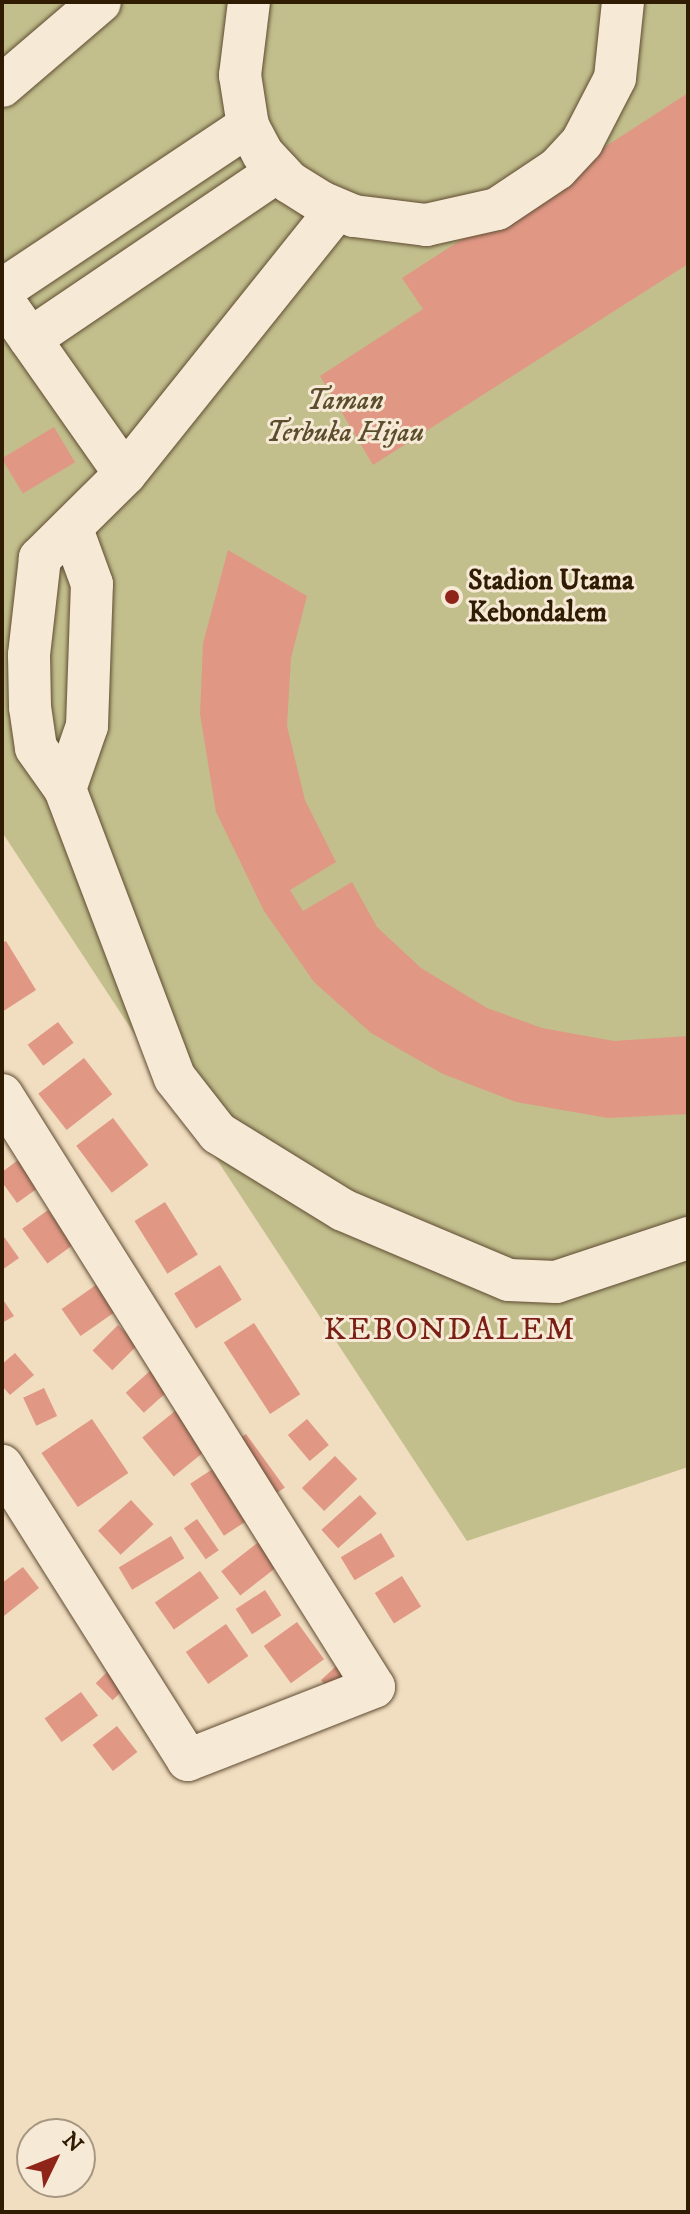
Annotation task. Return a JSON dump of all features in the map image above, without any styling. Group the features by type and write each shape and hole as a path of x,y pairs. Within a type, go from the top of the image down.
{"street":[{"path":"2,86 100,2"},
{"path":"249,2 240,75 248,126 278,171 337,209 390,223 426,225 497,209 529,192 582,142 601,111 615,78 629,3"},
{"path":"2,290 248,126"},
{"path":"30,339 278,171"},
{"path":"337,209 125,474 40,558 29,655 36,748 65,789 175,1078 218,1133 343,1210 509,1280 556,1282 688,1238"},
{"path":"2,299 125,474"},
{"path":"65,789 87,726 91,639 92,584 72,529"},
{"path":"2,1095 374,1687 188,1760 2,1466"}],"green space":[{"name":"Taman Terbuka Hijau","path":"2,2 688,2 688,1467 467,1541 2,832"}],"building":[{"path":"688,93 688,264 373,465 320,376 423,309 402,278"},
{"path":"54,427 75,462 23,494 2,458"},
{"path":"228,550 307,596 291,658 287,726 305,800 336,862 290,890 303,911 352,882 377,927 421,968 487,1008 542,1028 614,1041 688,1036 688,1114 608,1118 516,1102 443,1074 371,1033 314,982 264,911 216,812 200,714 203,643"},
{"path":"6,941 36,990 2,1012 2,943"},
{"path":"58,1022 74,1043 43,1066 28,1045"},
{"path":"84,1058 112,1094 67,1130 38,1094"},
{"path":"113,1118 149,1165 112,1193 76,1146"},
{"path":"29,1152 49,1180 17,1203 2,1182 2,1172"},
{"path":"165,1202 198,1255 167,1274 134,1221"},
{"path":"48,1210 73,1245 47,1264 22,1229"},
{"path":"2,1234 19,1258 2,1270"},
{"path":"220,1265 242,1300 196,1328 174,1294"},
{"path":"96,1285 115,1312 81,1336 62,1309"},
{"path":"2,1298 14,1316 2,1323"},
{"path":"254,1323 300,1394 270,1414 224,1343"},
{"path":"118,1325 138,1345 112,1370 93,1350"},
{"path":"15,1353 34,1375 10,1395 2,1386 2,1364"},
{"path":"151,1370 169,1390 144,1413 126,1393"},
{"path":"44,1388 57,1416 36,1426 23,1398"},
{"path":"185,1403 216,1442 174,1476 142,1438"},
{"path":"92,1419 128,1473 78,1507 41,1453"},
{"path":"307,1419 329,1445 310,1461 288,1435"},
{"path":"246,1434 285,1487 273,1496 235,1442"},
{"path":"335,1456 357,1479 324,1511 302,1488"},
{"path":"222,1463 256,1515 224,1536 190,1484"},
{"path":"360,1495 377,1514 338,1548 321,1530"},
{"path":"131,1500 154,1524 121,1555 98,1531"},
{"path":"197,1519 219,1550 206,1559 184,1528"},
{"path":"270,1533 289,1557 240,1596 221,1571"},
{"path":"381,1533 395,1556 355,1580 341,1557"},
{"path":"171,1536 184,1558 132,1590 119,1567"},
{"path":"23,1567 39,1588 4,1616 2,1583"},
{"path":"200,1571 219,1598 174,1630 155,1603"},
{"path":"402,1576 421,1607 394,1623 375,1593"},
{"path":"265,1590 281,1615 252,1634 236,1609"},
{"path":"297,1622 324,1659 291,1683 264,1646"},
{"path":"226,1624 248,1656 208,1684 186,1652"},
{"path":"348,1655 362,1670 335,1696 321,1680"},
{"path":"112,1667 129,1684 113,1700 96,1683"},
{"path":"81,1692 98,1715 62,1742 45,1718"},
{"path":"117,1726 137,1752 113,1771 93,1745"}],"place":[{"name":"Stadion Utama Kebondalem","path":"452,597"}],"district":[{"name":"KEBONDALEM","path":"450,1330"}]}
